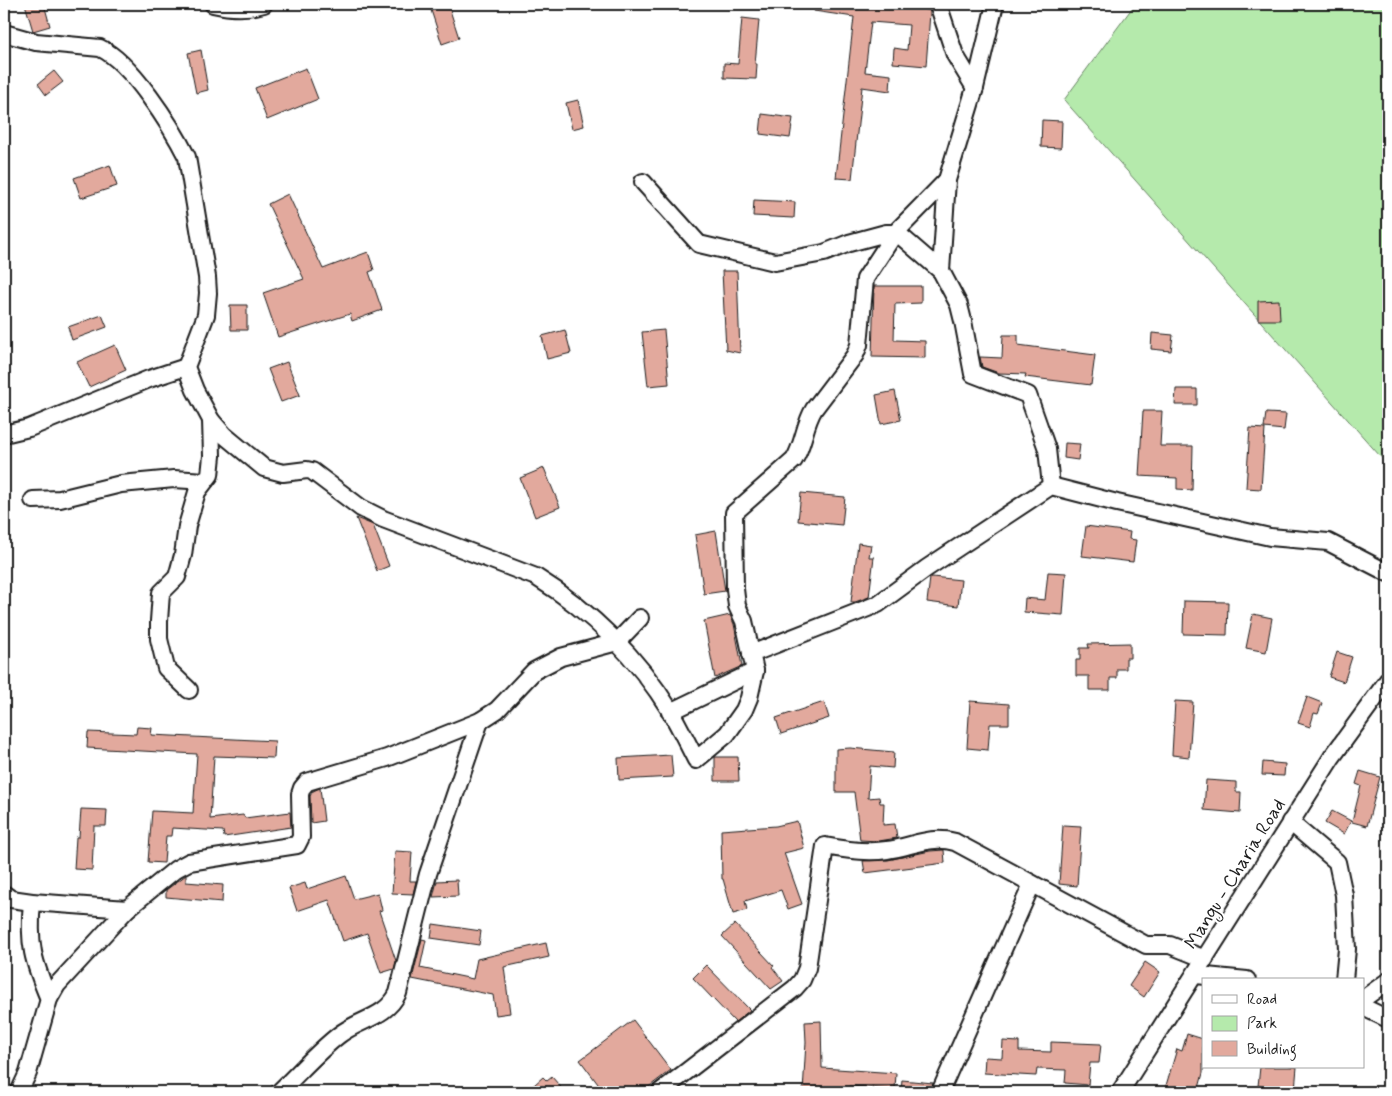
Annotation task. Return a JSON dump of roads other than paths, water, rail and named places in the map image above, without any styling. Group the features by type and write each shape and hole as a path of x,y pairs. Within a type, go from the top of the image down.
{"street":[{"path":"213,4 243,8 264,4"},
{"path":"938,4 955,55 975,88"},
{"path":"941,271 948,180 975,88 995,4"},
{"path":"4,33 36,42 100,48 110,52 118,59 158,108 188,157 208,292 206,315 186,368 211,420 224,435 264,468 283,473 312,471 361,508 383,519 536,578 554,588 589,616 617,642 638,667 670,712 696,760 727,734 744,710 749,698 755,671 744,621 737,606 734,513 794,460 799,452 808,418 855,355 859,345 865,279 895,233 948,180"},
{"path":"643,182 699,244 775,262 824,253 849,243 886,233 895,233 903,238 941,271 959,304 973,374 1028,395 1047,449 1051,486"},
{"path":"4,434 29,428 149,379 186,368"},
{"path":"189,690 166,668 159,640 159,621 162,593 177,577 183,555 187,526 197,492 210,475 212,456 211,420"},
{"path":"33,500 60,498 121,484 174,479 205,481"},
{"path":"751,654 878,604 927,568 1051,486 1117,504 1270,537 1328,542 1388,574"},
{"path":"19,1092 28,1073 49,999 57,985 127,908 176,869 189,862 297,845 301,837 300,794 307,782 387,758 480,721 497,710 534,671 561,657 617,642 640,618"},
{"path":"670,712 755,671"},
{"name":"Mangu - Charia Road","path":"1120,1092 1196,975 1332,757 1388,680"},
{"path":"280,1092 342,1032 384,1010 393,1003 398,993 428,874 480,721"},
{"path":"1290,822 1338,862 1344,895 1347,949 1344,978"},
{"path":"660,1092 795,988 802,980 807,968 825,846 886,851 928,840 943,839 955,842 1146,945 1170,945 1205,959"},
{"path":"940,1092 1032,884"},
{"path":"4,894 11,899 32,902 127,908"},
{"path":"32,902 31,946 35,966 49,999"},
{"path":"1196,975 1227,978"},
{"path":"1364,998 1388,982"},
{"path":"1364,1007 1388,1019"}]}
